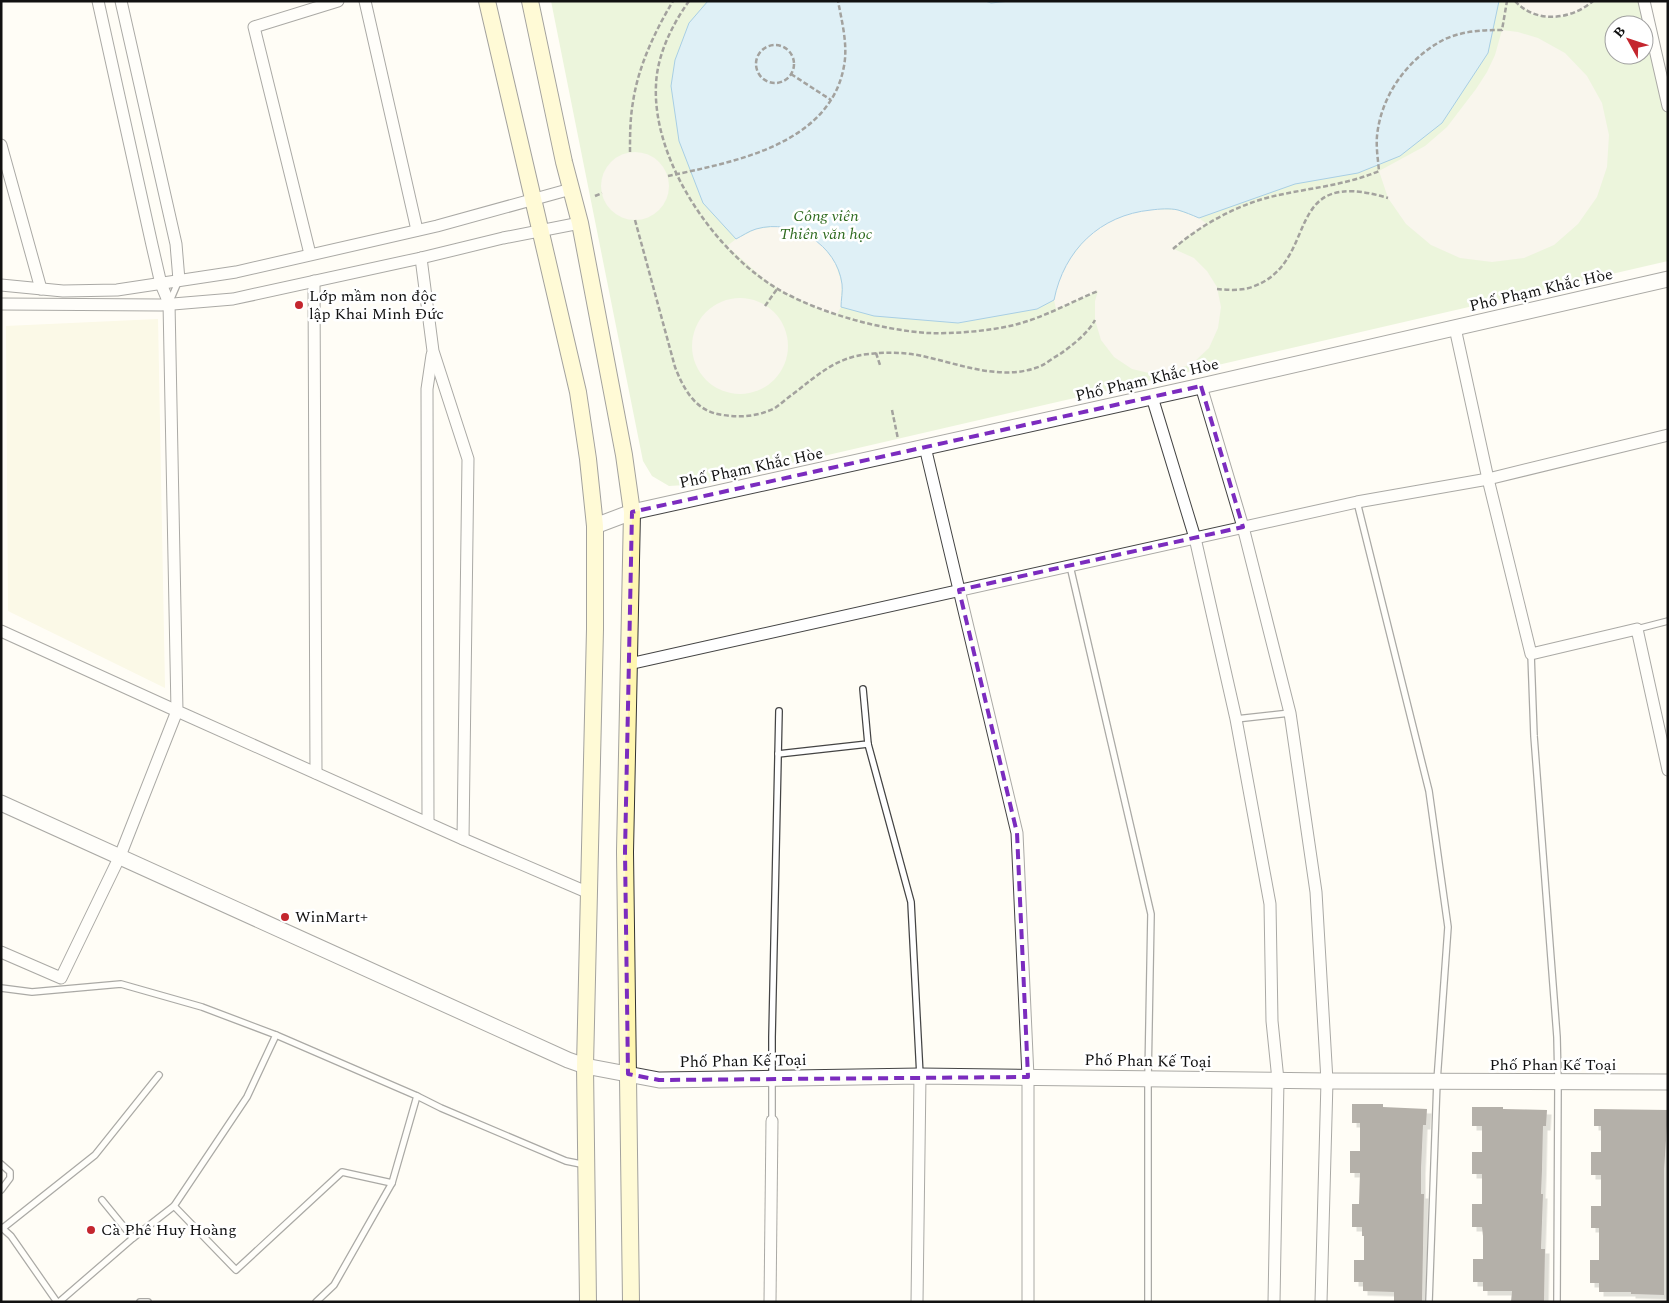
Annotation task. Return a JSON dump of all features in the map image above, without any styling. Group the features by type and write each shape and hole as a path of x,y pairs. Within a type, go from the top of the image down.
{"main road":[{"path":"487,1 578,392 595,526 596,629 585,1066 588,1302"},
{"path":"530,1 580,223 624,455 632,512 625,852 631,1302"}],"street":[{"path":"1,952 61,978 120,856 177,711 169,303 162,284 98,1"},
{"path":"121,1 176,244 179,280"},
{"path":"310,254 254,27 338,1"},
{"path":"365,1 417,230"},
{"path":"1644,1 1668,106"},
{"path":"1,145 41,289"},
{"path":"1,285 63,291 116,290 162,284 274,264 572,190"},
{"path":"1,304 161,305 233,299 422,258 503,238 580,223"},
{"path":"422,258 433,351 468,460 463,839"},
{"name":"Phố Phạm Khắc Hòe","path":"595,526 632,512 1201,386 1668,279"},
{"path":"314,281 316,774"},
{"path":"1455,328 1488,478 1531,654 1637,629 1668,770"},
{"path":"428,823 427,389 433,351"},
{"path":"1201,386 1243,527 1290,713 1316,892 1327,1081 1322,1302"},
{"path":"1152,397 1195,538 1236,719 1270,904 1272,1021 1278,1080 1274,1302"},
{"path":"629,664 1357,502 1488,478 1668,435"},
{"path":"925,447 1017,834 1028,1077 1028,1302"},
{"path":"1,631 316,774 589,894"},
{"name":"Phố Phan Kế Toại","path":"1,803 585,1066 659,1080 920,1076 1558,1083 1668,1082"},
{"path":"917,1302 920,1076"},
{"path":"770,1302 772,1121"}],"lane":[{"path":"169,303 179,280"},
{"path":"1357,502 1429,791 1448,927 1436,1082 1429,1302"},
{"path":"1070,566 1151,914 1148,1078 1148,1302"},
{"path":"1637,629 1668,621"},
{"path":"1531,654 1534,736 1557,1037 1556,1302"},
{"path":"863,689 868,744 911,902 920,1076"},
{"path":"772,1121 771,1079 779,711"},
{"path":"1236,719 1290,713"},
{"path":"778,754 868,744"},
{"path":"1,988 32,992 121,984 202,1007 276,1035 566,1161 586,1166"},
{"path":"159,1075 96,1155 2,1227 11,1236 58,1302 174,1206 247,1097 276,1035"},
{"path":"316,1302 334,1285 392,1183 417,1096"},
{"path":"1,1164 10,1172 10,1178 1,1190"},
{"path":"174,1206 236,1270 342,1172 392,1183"},
{"path":"102,1200 133,1238"},
{"path":"140,1302 148,1302"}],"path":[{"path":"630,152 630,124 633,100 656,31 673,1"},
{"path":"668,176 732,162 768,150 789,138 812,121 831,100 839,84 845,58 844,33 838,1"},
{"path":"1173,249 1189,235 1207,224 1252,203 1272,197 1351,182 1378,171 1376,137 1383,106 1398,78 1419,55 1446,39 1476,30 1502,30 1507,1"},
{"path":"1515,1 1532,14 1550,18 1568,16 1584,9 1593,1"},
{"path":"687,2 675,23 658,68 656,84 657,106 661,130 677,174 694,206 727,246 748,266 778,288 823,311 876,325 928,333 989,329 1015,325 1098,291"},
{"path":"767,46 785,47 790,51 794,62 791,74 781,82 769,82 763,78 757,67 758,55 767,46"},
{"path":"791,74 831,100"},
{"path":"1217,290 1251,288 1280,270 1292,254 1306,217 1314,205 1326,197 1340,191 1356,190 1388,198"},
{"path":"595,196 602,193"},
{"path":"635,220 675,367 684,390 699,406 721,415 748,417 775,408 819,372 840,360 876,353 912,354 980,370 1013,373 1041,366 1067,349 1091,327 1095,320"},
{"path":"765,306 778,288"},
{"path":"876,353 880,365"},
{"path":"892,410 902,452"}],"highlighted area":[{"path":"1201,386 1243,527 959,590 1017,833 1028,1077 659,1080 628,1074 625,852 632,512"}],"shaded area":[{"path":"1515,1 1593,1 1584,9 1568,16 1550,18 1532,14"},
{"path":"1502,30 1518,32 1538,38 1565,53 1587,76 1602,103 1609,135 1607,167 1597,197 1578,224 1554,245 1524,258 1492,262 1460,258 1431,245 1406,224 1388,198 1379,171 1425,146 1447,127 1487,72 1495,55"},
{"path":"635,152 648,155 659,162 666,173 669,186 666,199 659,210 648,217 635,220 622,217 611,210 604,199 601,186 604,173 611,162 622,155"},
{"path":"1177,210 1199,218 1207,224 1189,235 1174,249 1194,258 1207,271 1217,287 1221,307 1218,328 1209,348 1193,363 1174,371 1153,374 1132,369 1114,357 1101,340 1095,320 1095,301 1098,291 1056,309 1054,300 1058,281 1069,260 1087,237 1108,221 1135,211"},
{"path":"779,226 802,231 821,244 835,262 842,284 841,307 837,314 823,311 782,291 764,279 727,246 756,229"},
{"path":"740,298 758,302 774,312 784,328 788,346 784,364 774,380 758,390 740,394 722,390 706,380 696,364 692,346 696,328 706,312 722,302"},
{"path":"158,319 165,688 8,611 6,326"}],"green space":[{"name":"Công viên Thiên văn học","path":"551,1 1639,1 1642,15 1604,15 1604,65 1654,65 1654,61 1668,117 1668,261 702,484 669,486 652,476 643,461"}],"water":[{"path":"708,1 985,1 991,3 1010,1 1499,1 1488,53 1442,123 1400,156 1358,173 1295,184 1199,218 1178,210 1164,209 1133,213 1116,219 1101,227 1087,238 1076,251 1066,266 1054,300 1037,309 958,323 874,316 841,307 842,287 838,270 832,257 823,247 799,231 785,227 753,230 736,239 703,203 679,141 671,86 675,60 689,23"}],"building":[{"path":"1352,1104 1383,1104 1383,1107 1427,1109 1426,1125 1423,1125 1421,1169 1421,1194 1424,1194 1422,1302 1394,1302 1394,1292 1363,1291 1363,1282 1354,1282 1354,1260 1364,1260 1364,1236 1362,1236 1362,1227 1352,1227 1352,1204 1359,1204 1360,1173 1350,1173 1350,1151 1360,1151 1360,1123 1352,1123"},
{"path":"1472,1107 1547,1110 1546,1126 1543,1126 1541,1194 1543,1194 1541,1249 1545,1249 1544,1302 1511,1302 1512,1291 1483,1291 1483,1282 1473,1282 1473,1259 1483,1259 1483,1236 1482,1227 1472,1227 1472,1204 1482,1204 1482,1174 1472,1174 1472,1152 1482,1152 1482,1126 1472,1126"},
{"path":"1594,1109 1668,1110 1664,1170 1664,1295 1599,1292 1599,1283 1590,1283 1590,1260 1599,1260 1599,1228 1591,1228 1591,1206 1601,1206 1601,1175 1591,1175 1591,1152 1601,1152 1601,1126 1594,1126"}],"place":[{"name":"Lớp mầm non độc lập Khai Minh Đức","path":"299,305"},
{"name":"WinMart+","path":"285,917"},
{"name":"Cà Phê Huy Hoàng","path":"91,1230"}]}
